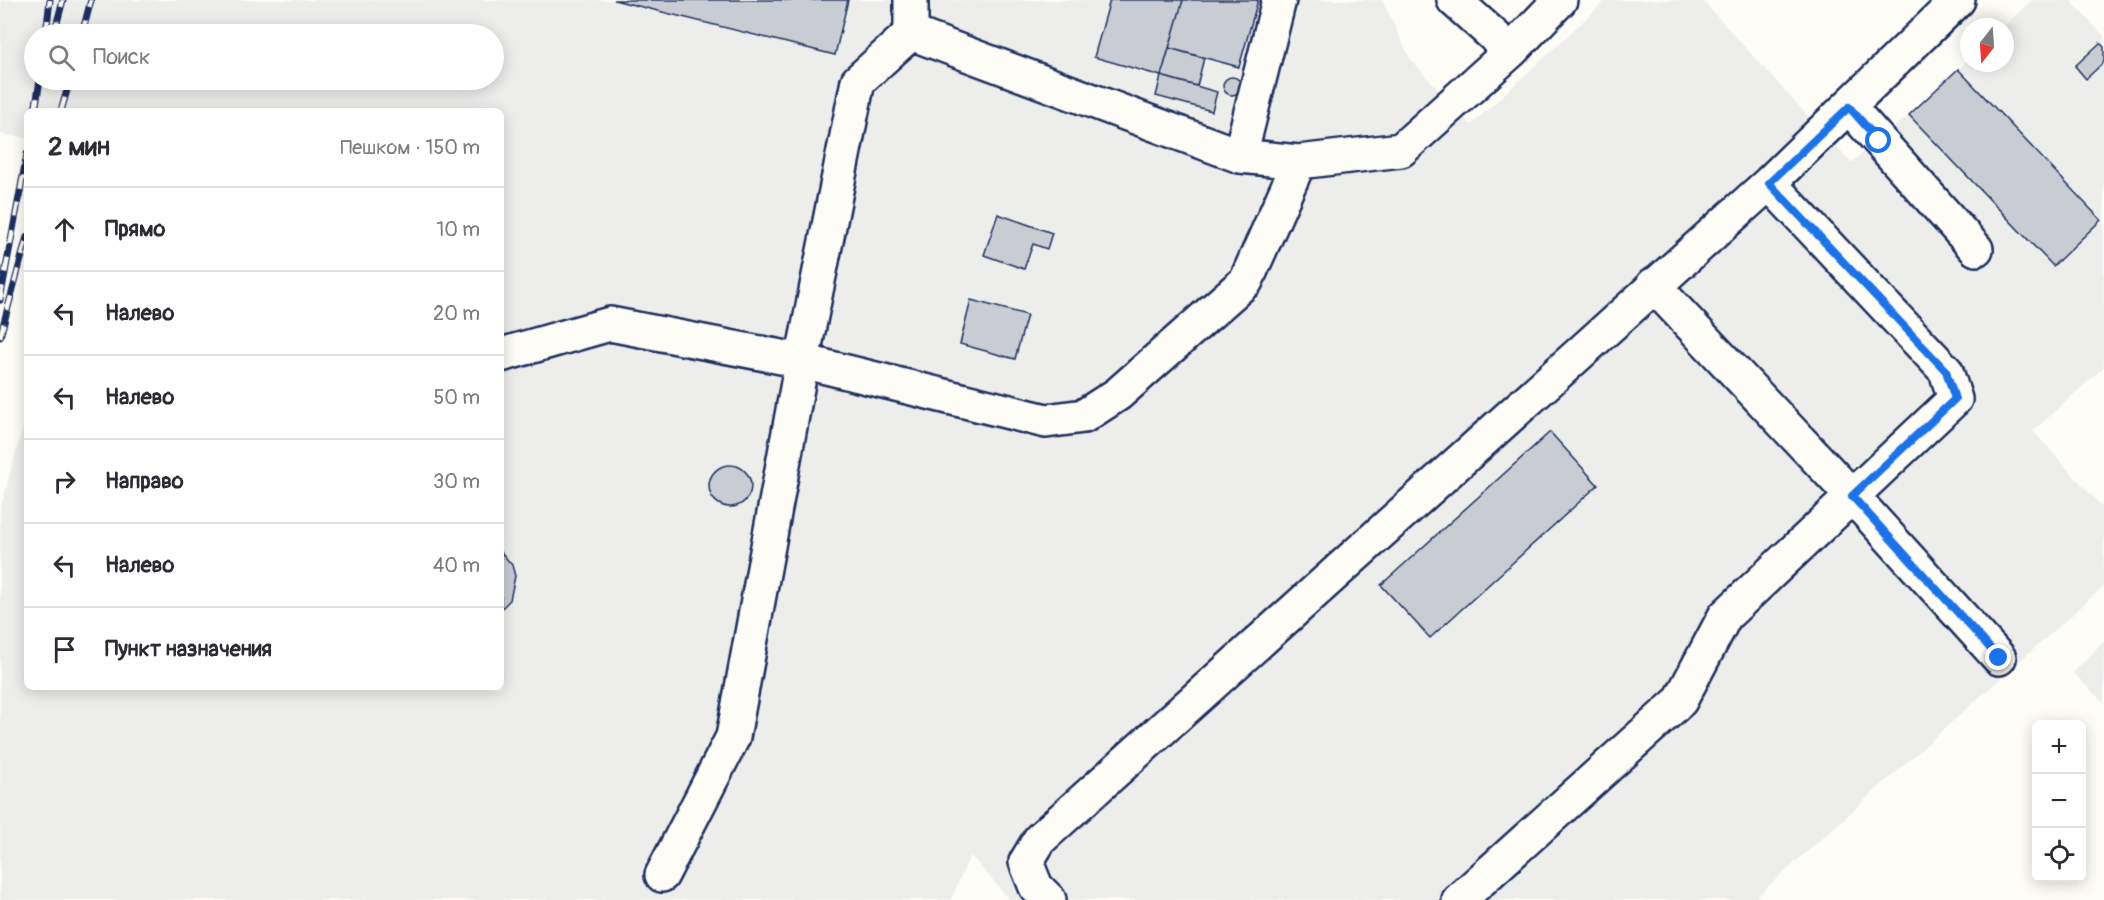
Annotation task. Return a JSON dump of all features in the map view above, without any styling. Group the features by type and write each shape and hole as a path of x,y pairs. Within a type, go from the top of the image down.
{"lane":[{"path":"662,875 733,737 802,361 858,81 911,33 911,0"},
{"path":"1240,156 1279,0"},
{"path":"1454,0 1511,51"},
{"path":"911,33 1240,156 1299,162 1401,150 1511,51 1560,0"},
{"path":"1049,900 1036,887 1026,862 1040,839 1769,183 1958,0"},
{"path":"1849,107 1976,249"},
{"path":"504,354 610,324 802,361 1046,421 1084,416 1118,394 1246,282 1299,162"},
{"path":"1459,900 1680,701 1725,616 1955,399 1946,371 1769,183"},
{"path":"1653,285 1852,496 1999,658"}],"shaded area":[{"path":"1,0 1382,0 1411,60 1471,125 1606,0 1702,0 1851,163 1909,115 1960,67 1960,72 2014,72 2013,18 2032,0 2070,0 2104,36 2104,367 2033,431 2104,509 2104,586 1753,900 1010,900 970,855 951,900 0,900 0,510 24,423 24,690 504,690 504,108 24,108 24,138 0,134"},
{"path":"2104,641 2104,703 2073,673"}],"building":[{"path":"614,0 848,0 835,55"},
{"path":"1110,0 1183,0 1161,76 1094,57"},
{"path":"1183,0 1258,0 1239,67 1169,48"},
{"path":"2100,43 2104,47 2104,62 2086,79 2075,66"},
{"path":"1169,48 1204,58 1197,86 1161,76"},
{"path":"1958,69 2101,220 2053,266 1909,115"},
{"path":"1161,76 1217,92 1212,111 1156,96"},
{"path":"1232,77 1238,80 1241,86 1238,92 1232,95 1226,92 1223,86 1226,80"},
{"path":"998,214 1052,233 1047,249 1033,244 1024,269 984,255"},
{"path":"971,300 1027,315 1015,359 960,344"},
{"path":"1550,432 1598,485 1430,638 1381,585"},
{"path":"730,465 745,471 751,486 745,501 730,507 715,501 709,486 715,471"},
{"path":"504,556 512,565 515,576 510,600 504,606"}],"railway":[{"path":"47,24 50,0"},
{"path":"57,24 63,0"},
{"path":"85,24 91,0"},
{"path":"35,108 38,90"},
{"path":"62,108 67,90"},
{"path":"0,300 24,170"},
{"path":"0,337 24,248"}],"route":[{"path":"1879,141 1849,107 1821,131 1769,183 1946,371 1955,399 1938,418 1852,496 1999,658"}]}
